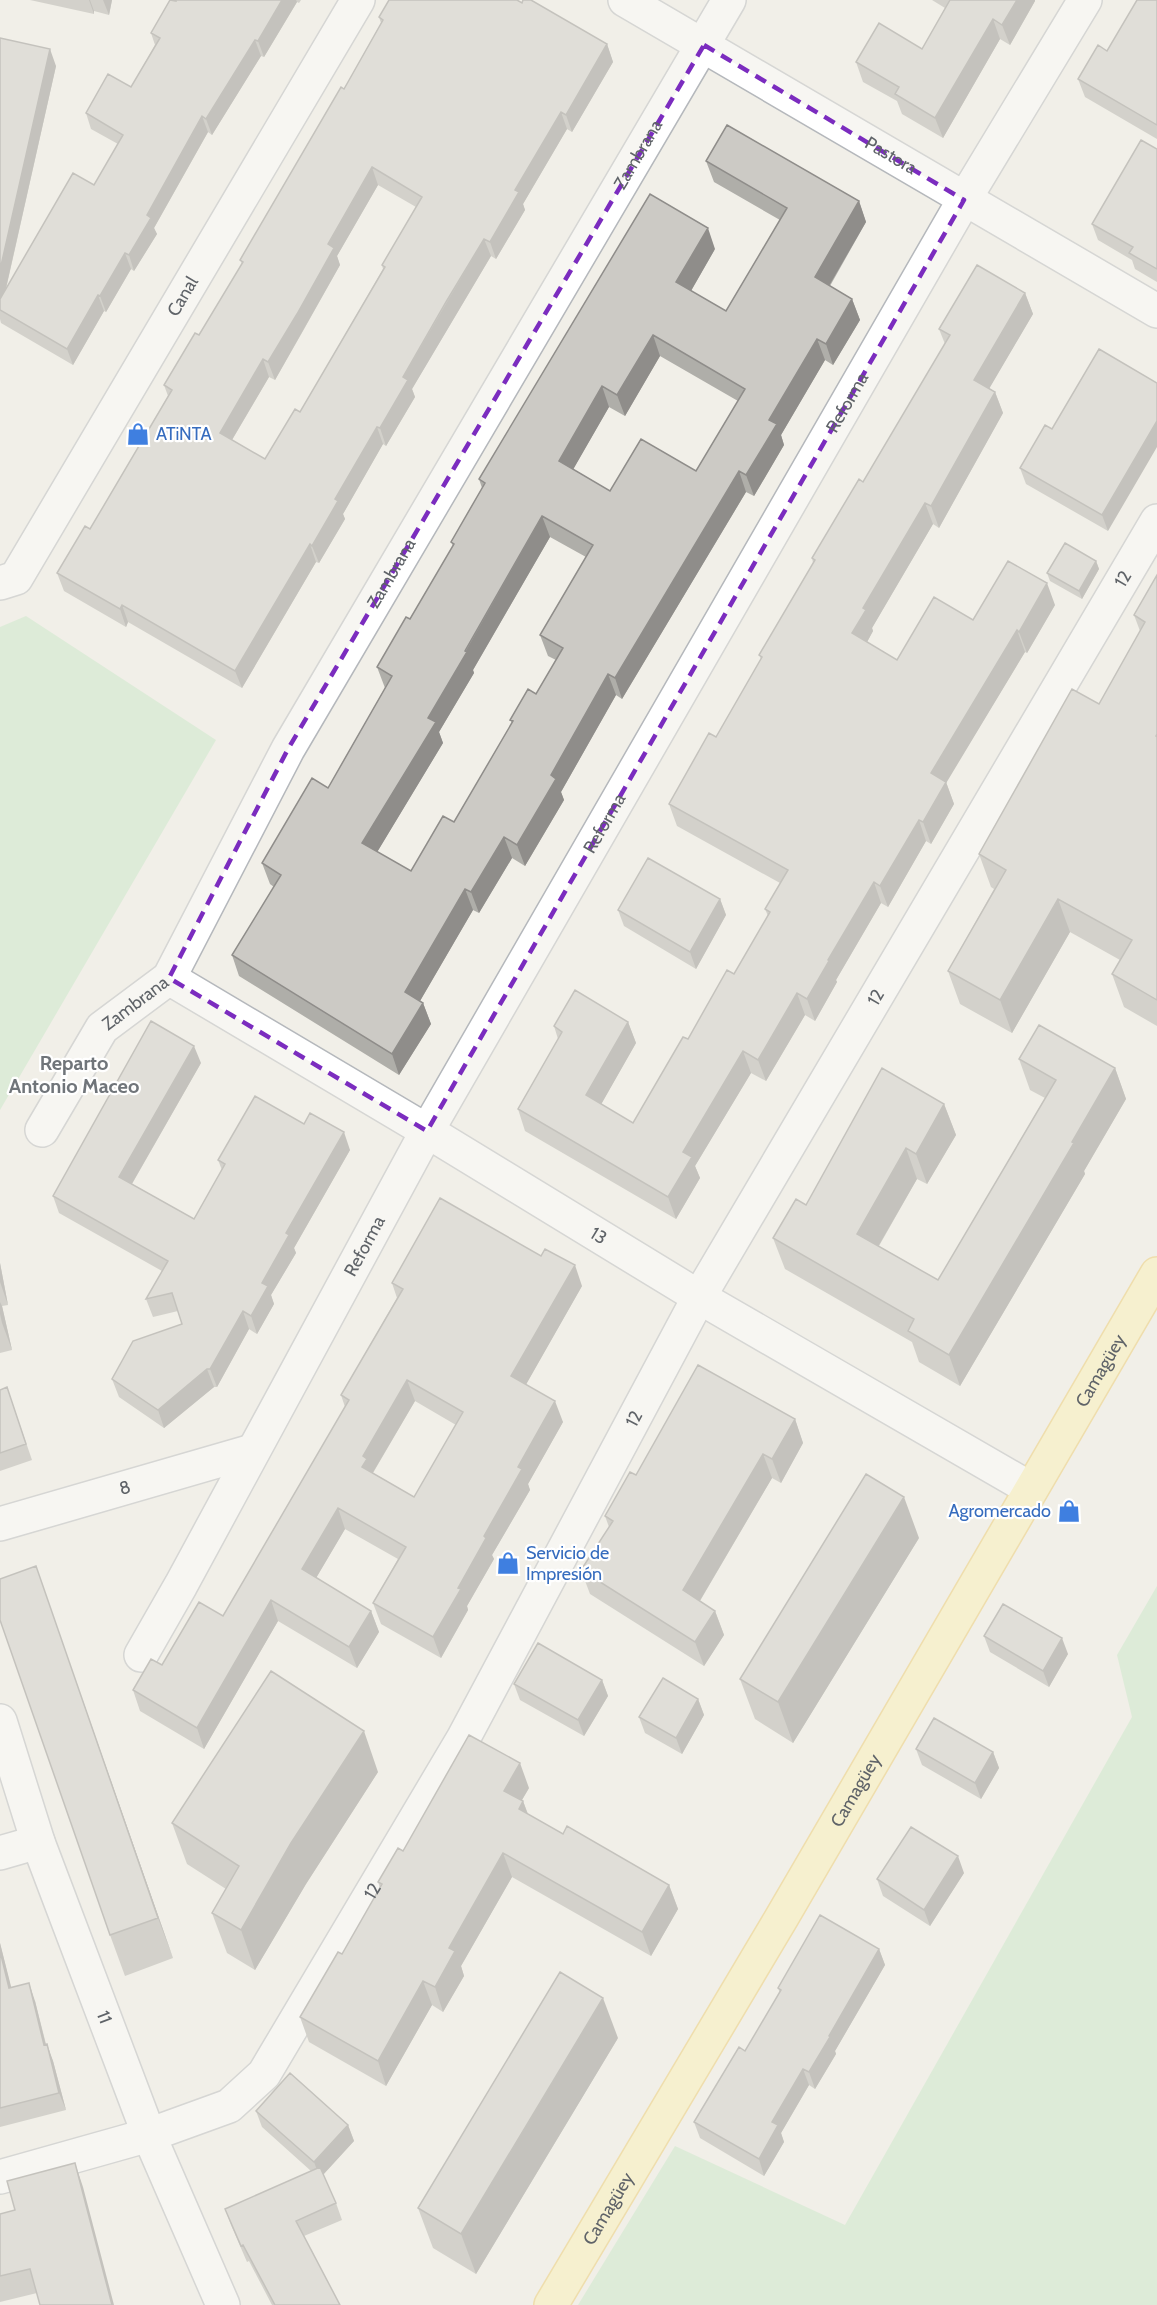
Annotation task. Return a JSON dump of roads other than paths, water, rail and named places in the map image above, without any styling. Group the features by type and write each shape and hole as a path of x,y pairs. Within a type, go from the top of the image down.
{"main road":[{"name":"Camagüey","path":"551,2305 776,1927 1157,1274"}],"street":[{"name":"Canal","path":"0,584 16,578 358,0"},
{"name":"Pastora","path":"625,0 1157,311"},
{"name":"Zambrana","path":"42,1130 102,1028 169,978 288,749 729,0"},
{"name":"Reforma","path":"141,1655 427,1131 964,200 1085,0"},
{"name":"12","path":"0,2177 149,2135 229,2106 264,2074 463,1739 699,1297 1157,521"},
{"name":"13","path":"169,978 427,1131 699,1297 1031,1489"},
{"name":"8","path":"0,1524 252,1451"},
{"name":"11","path":"0,1721 38,1842 149,2135 224,2305"},
{"path":"0,1852 38,1842"}],"place":[{"name":"ATiNTA","path":"138,434"},
{"name":"Agromercado","path":"1069,1511"},
{"name":"Servicio de Impresión","path":"508,1563"}],"district":[{"name":"Reparto Antonio Maceo","path":"74,1074"}]}
